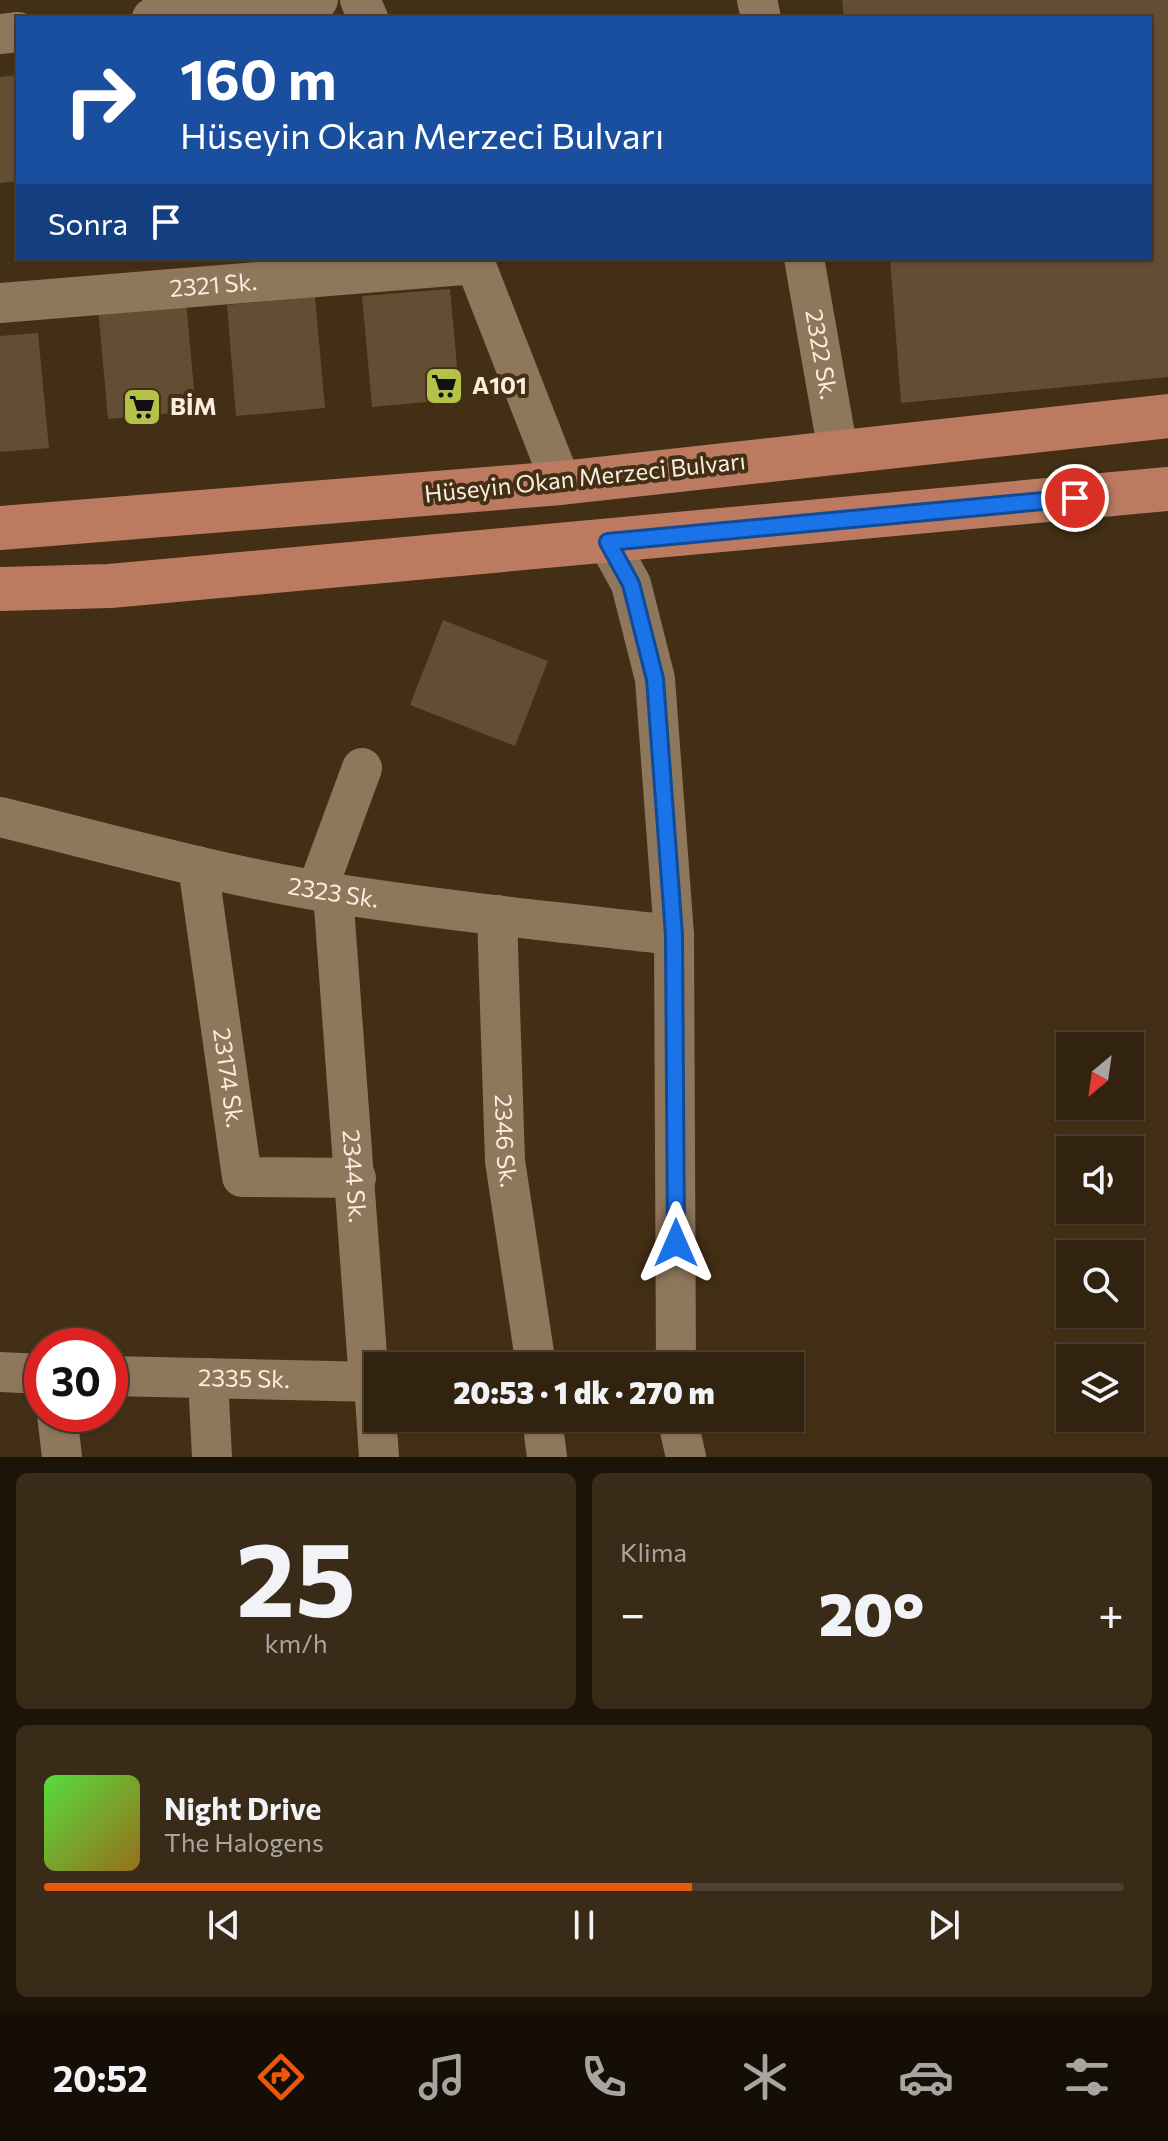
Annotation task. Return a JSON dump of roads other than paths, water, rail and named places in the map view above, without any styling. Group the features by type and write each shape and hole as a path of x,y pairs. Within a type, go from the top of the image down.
{"main road":[{"name":"Hüseyin Okan Merzeci Bulvarı","path":"0,528 561,483 1168,416"},
{"path":"0,589 110,586 1168,489"}],"street":[{"path":"170,16 318,0"},
{"name":"2322 Sk.","path":"804,260 827,375 838,452"},
{"path":"474,261 561,483"},
{"name":"2321 Sk.","path":"0,303 474,261"},
{"path":"608,542 631,584 655,679 674,935 676,1352"},
{"name":"2344 Sk.","path":"362,768 325,892 356,1178 367,1352"},
{"name":"2323 Sk.","path":"0,817 198,866 325,892 674,935"},
{"name":"23174 Sk.","path":"198,866 242,1177 356,1178"},
{"name":"2346 Sk.","path":"497,915 505,1161 534,1352"},
{"path":"0,1372 24,1373"},
{"name":"2335 Sk.","path":"128,1376 364,1382"},
{"path":"208,1378 212,1457"},
{"path":"59,1432 62,1457"},
{"name":"2344 Sk.","path":"378,1432 379,1457"},
{"path":"544,1432 547,1457"},
{"path":"680,1432 686,1457"}],"place":[{"name":"A101","path":"444,386"},
{"name":"BİM","path":"142,407"}]}
